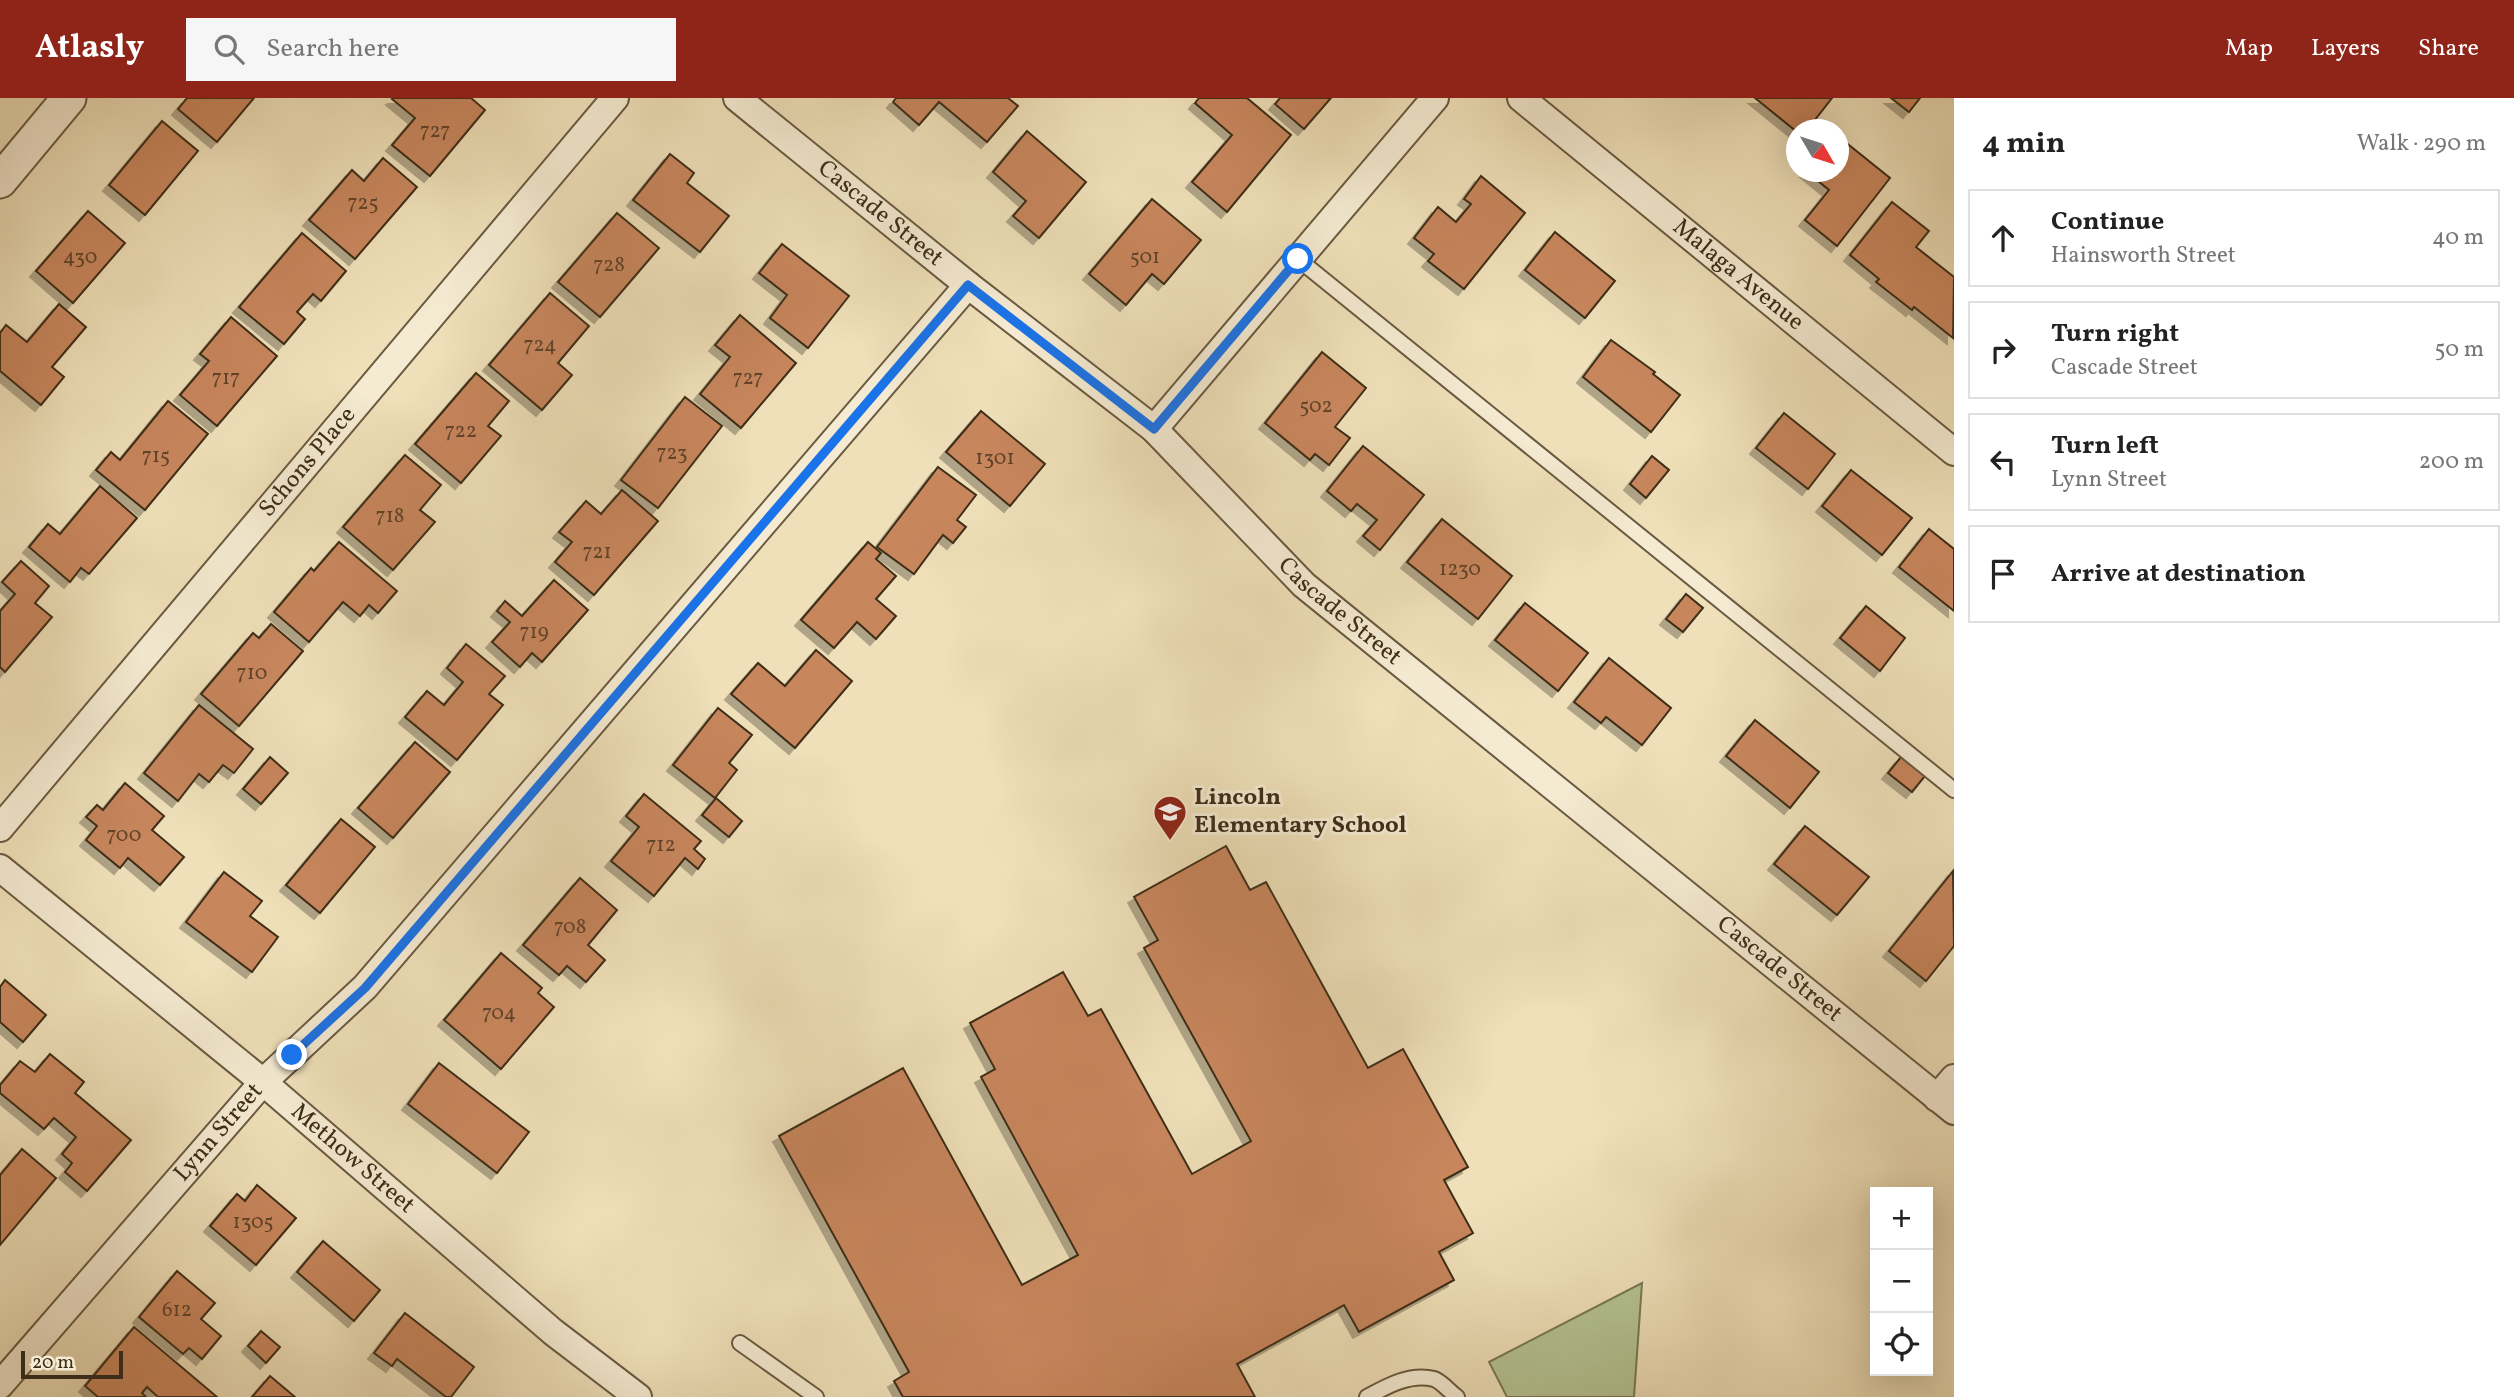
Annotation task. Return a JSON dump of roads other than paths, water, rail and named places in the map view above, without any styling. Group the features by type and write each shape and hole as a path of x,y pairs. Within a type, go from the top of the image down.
{"street":[{"path":"0,181 69,98"},
{"name":"Schons Place","path":"0,828 615,98"},
{"name":"Cascade Street","path":"737,98 968,285 1154,429 1304,585 1948,1096"},
{"path":"1154,429 1435,98"},
{"name":"Malaga Avenue","path":"1521,98 1954,452"},
{"name":"Lynn Street","path":"0,1385 263,1082 365,988 968,285"},
{"name":"Methow Street","path":"3,876 263,1082 552,1332 638,1397"}],"lane":[{"path":"1298,259 1954,790"},
{"path":"740,1343 816,1397"},
{"path":"1367,1397 1393,1382 1435,1379 1457,1397"}],"place":[{"name":"Lincoln Elementary School","path":"1170,842"}]}
